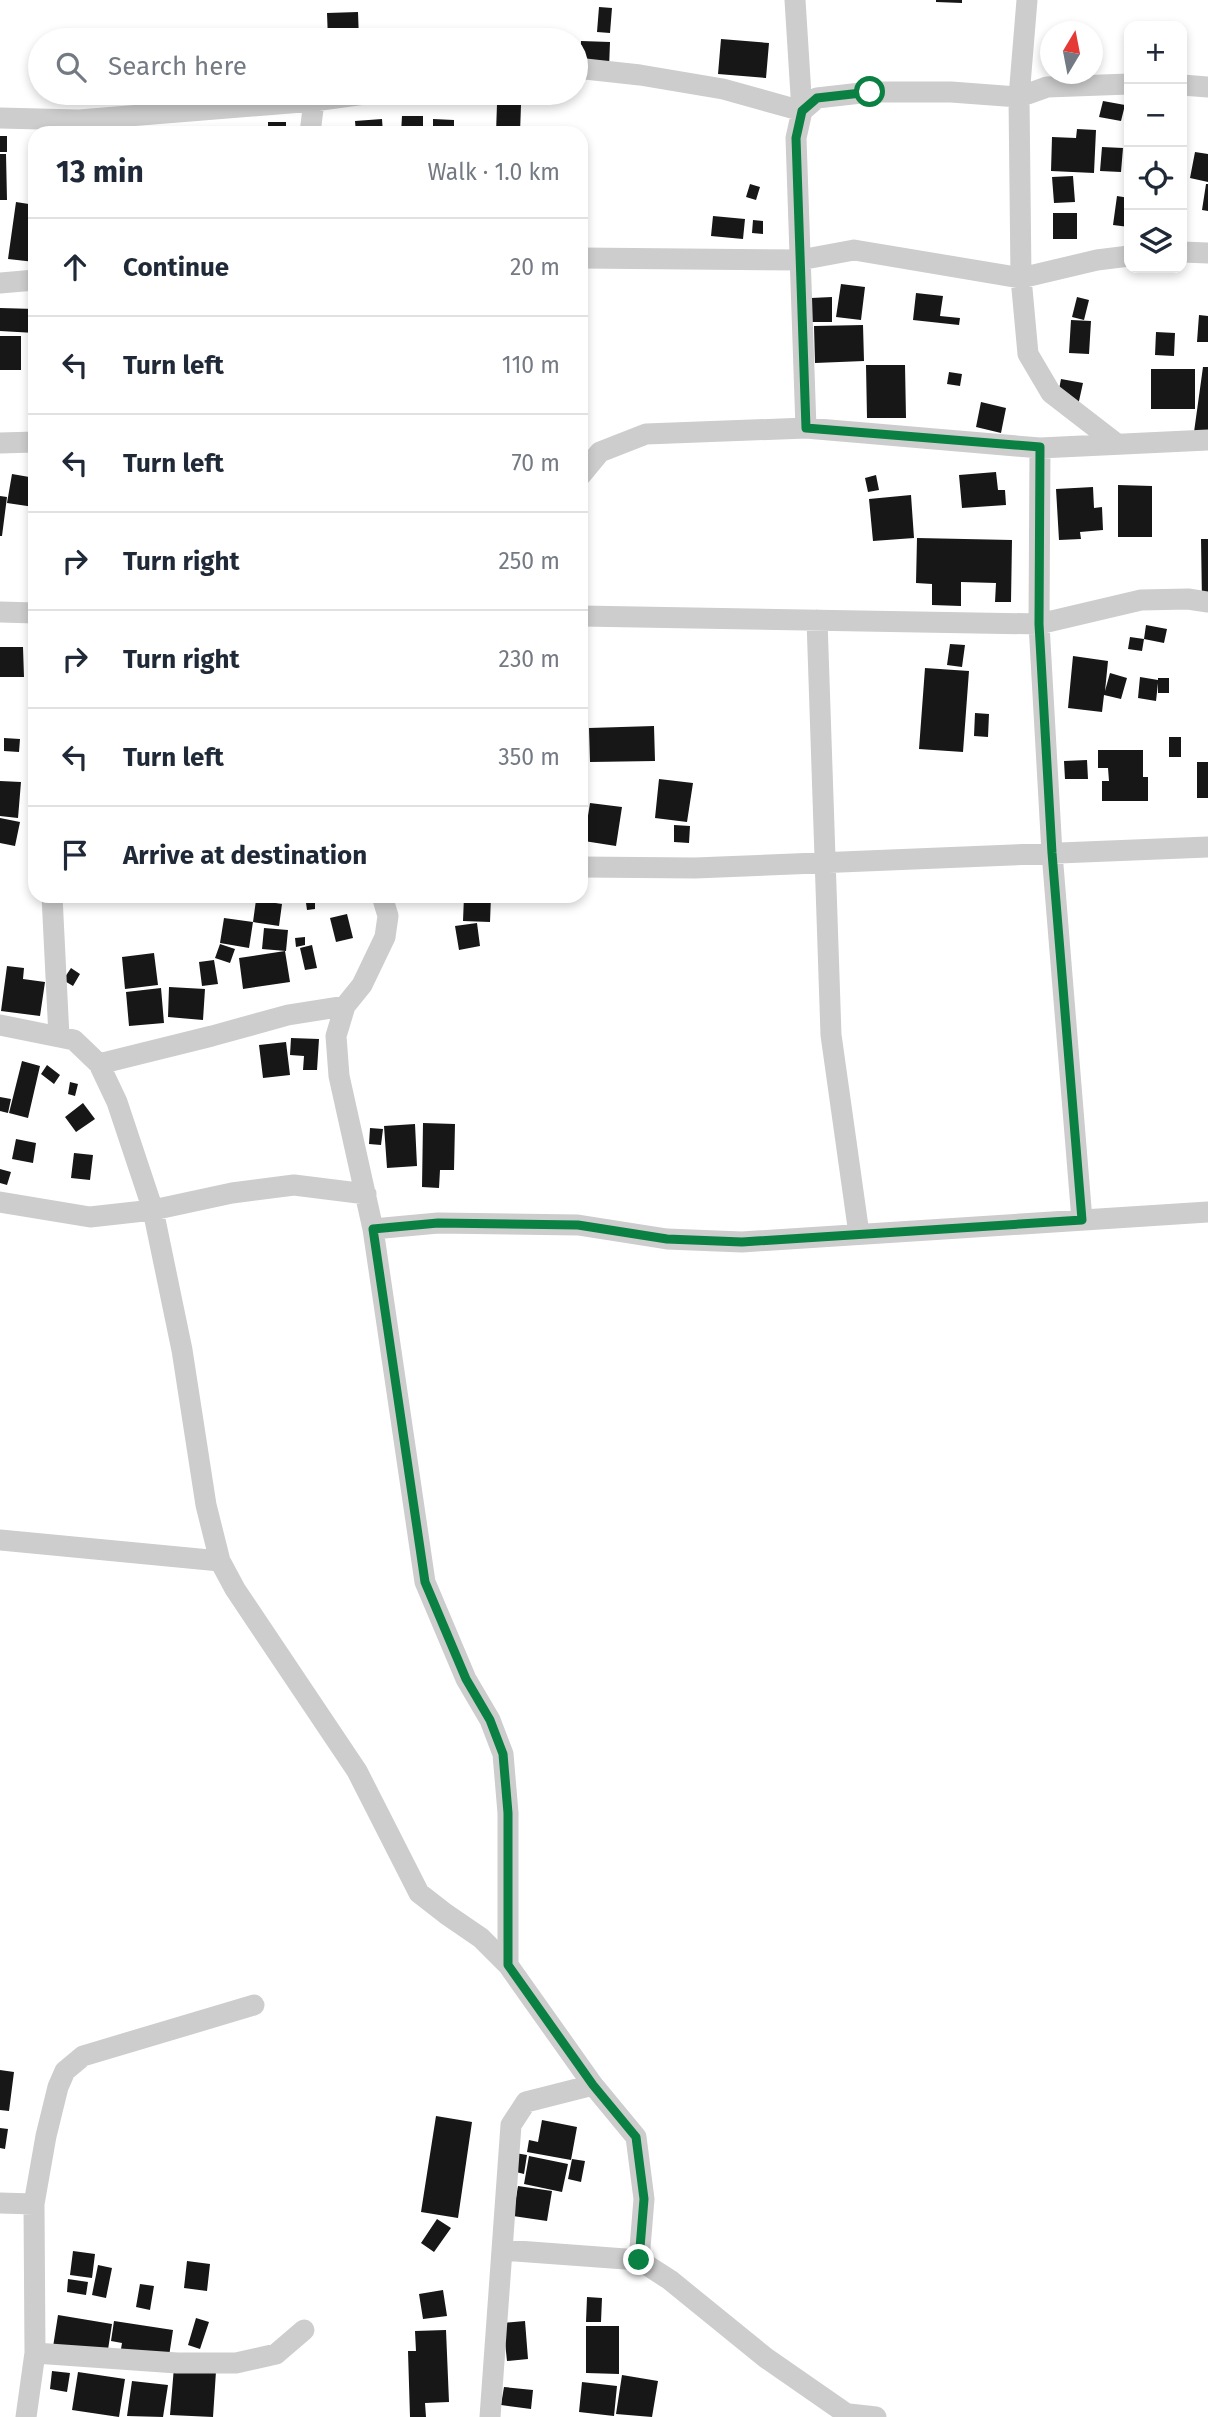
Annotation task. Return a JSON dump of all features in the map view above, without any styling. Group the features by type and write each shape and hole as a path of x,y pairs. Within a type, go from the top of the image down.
{"street":[{"path":"795,0 802,111 796,138 806,428"},
{"path":"1027,0 1019,97 1021,278 1028,354 1051,393 1117,444"},
{"path":"588,69 723,89 802,111"},
{"path":"802,111 817,98 870,92 1019,97 1047,87 1124,84"},
{"path":"1187,85 1208,86"},
{"path":"88,126 286,105"},
{"path":"311,126 314,105"},
{"path":"0,118 70,126"},
{"path":"588,258 800,260 854,250 1021,278 1097,260 1124,257"},
{"path":"1187,252 1208,253"},
{"path":"0,284 28,281"},
{"path":"588,467 600,452 646,434 806,428 1040,447 1208,440"},
{"path":"0,443 28,442"},
{"path":"1040,447 1039,624 1052,853 1082,1220"},
{"path":"588,616 1039,624 1141,600 1188,598 1208,602"},
{"path":"0,612 28,613"},
{"path":"817,620 831,1035 859,1234"},
{"path":"588,867 695,868 1208,847"},
{"path":"52,903 59,1037"},
{"path":"384,903 387,916 385,937 362,985 345,1006 336,1036 339,1076 373,1229 425,1582 466,1679 490,1720 503,1754 508,1813 508,1965"},
{"path":"99,1064 288,1015 345,1006"},
{"path":"0,1025 74,1040 99,1064 117,1102 153,1210 182,1350 206,1505 220,1561 235,1589 357,1771 419,1893 481,1938 508,1965 593,2085 636,2137 644,2199 639,2260"},
{"path":"0,1202 90,1217 153,1210 232,1193 294,1185 366,1195"},
{"path":"373,1229 438,1223 578,1225 667,1239 742,1242 1208,1212"},
{"path":"0,1540 220,1561"},
{"path":"26,2417 35,2353 34,2204 46,2136 65,2071 83,2056 254,2005"},
{"path":"490,2417 511,2125 526,2102 593,2085"},
{"path":"0,2203 34,2204"},
{"path":"503,2250 639,2260 670,2280 766,2358 850,2416 876,2417"},
{"path":"35,2353 177,2363 236,2363 276,2354 304,2330"}],"building":[{"path":"962,0 962,3 936,2"},
{"path":"599,7 612,8 610,33 597,32"},
{"path":"358,12 359,28 328,28 327,13"},
{"path":"721,39 769,43 766,78 718,74"},
{"path":"588,41 610,42 609,68 588,67"},
{"path":"1103,101 1124,105 1121,121 1099,117"},
{"path":"497,105 521,105 520,126 496,126"},
{"path":"402,116 423,116 423,126 401,126"},
{"path":"382,119 382,126 355,126 355,121"},
{"path":"433,119 454,120 454,126 433,126"},
{"path":"268,122 286,122 286,126 268,126"},
{"path":"1077,129 1096,130 1094,173 1051,171 1052,137 1076,138"},
{"path":"0,136 7,136 7,152 0,152"},
{"path":"1102,147 1123,148 1121,172 1100,171"},
{"path":"1195,152 1208,154 1208,182 1190,178"},
{"path":"0,154 6,154 7,200 0,200"},
{"path":"1073,176 1075,202 1054,203 1052,177"},
{"path":"750,184 760,187 756,200 746,197"},
{"path":"1208,184 1208,211 1202,210"},
{"path":"1117,196 1124,197 1124,226 1113,225"},
{"path":"16,202 28,204 28,261 8,259"},
{"path":"1053,213 1077,213 1077,239 1053,239"},
{"path":"713,216 745,219 743,239 711,236"},
{"path":"753,220 763,221 763,234 752,233"},
{"path":"841,284 865,287 861,320 836,317"},
{"path":"916,293 943,296 940,316 960,318 959,325 913,320"},
{"path":"832,297 832,322 812,322 811,298"},
{"path":"1077,297 1089,300 1084,320 1072,317"},
{"path":"0,308 28,309 28,333 0,331"},
{"path":"1199,315 1208,316 1208,342 1197,342"},
{"path":"1071,320 1091,321 1089,354 1069,353"},
{"path":"863,325 864,361 815,363 814,326"},
{"path":"1156,332 1175,333 1174,356 1155,355"},
{"path":"0,336 21,336 21,370 0,370"},
{"path":"866,365 905,365 906,418 867,418"},
{"path":"1203,367 1208,367 1208,434 1194,432"},
{"path":"1151,369 1195,369 1195,409 1151,409"},
{"path":"949,372 962,374 960,386 947,384"},
{"path":"1061,379 1083,383 1077,410 1056,405"},
{"path":"981,402 1006,408 1001,433 976,427"},
{"path":"996,472 998,490 1005,490 1006,505 962,508 959,475"},
{"path":"12,474 28,477 28,506 7,503"},
{"path":"876,475 879,490 868,492 865,478"},
{"path":"1118,485 1152,486 1152,537 1118,537"},
{"path":"1093,487 1094,508 1102,507 1103,530 1080,532 1081,539 1059,540 1056,489"},
{"path":"911,495 914,538 873,541 869,499"},
{"path":"0,496 7,497 2,536 0,536"},
{"path":"917,538 1012,540 1011,602 995,602 996,583 961,582 961,606 932,605 932,584 916,583"},
{"path":"1201,539 1208,539 1208,602 1202,602"},
{"path":"1146,625 1167,629 1164,643 1144,639"},
{"path":"1130,637 1144,639 1142,651 1128,649"},
{"path":"950,644 965,645 962,667 947,665"},
{"path":"0,647 23,647 24,677 0,677"},
{"path":"1073,656 1108,661 1105,691 1110,673 1127,678 1121,699 1104,695 1102,712 1068,708"},
{"path":"925,668 969,671 963,752 919,749"},
{"path":"1140,677 1158,680 1169,678 1169,693 1158,693 1158,683 1156,701 1138,698"},
{"path":"975,713 989,714 988,737 974,736"},
{"path":"654,726 655,761 590,762 589,728"},
{"path":"1169,737 1181,737 1181,757 1169,757"},
{"path":"4,738 20,739 19,752 4,751"},
{"path":"1098,750 1143,750 1143,777 1148,777 1148,801 1102,801 1102,781 1109,781 1108,768 1098,768"},
{"path":"1087,760 1088,779 1065,779 1064,761"},
{"path":"1197,762 1208,762 1208,798 1197,798"},
{"path":"659,779 693,783 687,822 655,818"},
{"path":"0,781 21,782 18,818 0,816"},
{"path":"590,803 622,807 616,846 588,842"},
{"path":"0,818 20,822 15,846 0,843"},
{"path":"674,825 690,826 689,843 674,842"},
{"path":"256,903 282,904 279,926 253,922"},
{"path":"306,903 315,903 315,909 307,910"},
{"path":"464,903 491,903 490,922 463,921"},
{"path":"347,914 353,938 336,942 330,918"},
{"path":"224,918 253,922 249,948 220,943"},
{"path":"477,923 480,946 459,950 455,926"},
{"path":"264,928 288,930 286,951 262,949"},
{"path":"305,937 305,945 296,947 295,938"},
{"path":"220,944 235,949 230,963 215,958"},
{"path":"312,945 317,968 305,970 300,948"},
{"path":"285,951 290,982 243,989 239,958"},
{"path":"154,953 158,985 125,989 122,957"},
{"path":"214,960 218,984 202,986 199,962"},
{"path":"7,966 24,968 23,979 45,982 40,1016 1,1011"},
{"path":"71,968 80,974 73,986 63,980"},
{"path":"169,987 205,989 203,1020 168,1017"},
{"path":"161,988 164,1023 129,1026 126,992"},
{"path":"291,1038 319,1039 317,1070 303,1070 304,1056 290,1055"},
{"path":"286,1042 290,1075 263,1078 259,1045"},
{"path":"22,1061 40,1066 28,1118 9,1113"},
{"path":"47,1065 60,1075 54,1084 41,1074"},
{"path":"70,1082 78,1084 75,1096 68,1094"},
{"path":"0,1097 11,1099 8,1113 0,1111"},
{"path":"83,1103 95,1119 76,1132 65,1117"},
{"path":"423,1123 455,1124 454,1170 440,1170 439,1188 422,1187"},
{"path":"415,1124 417,1166 387,1168 384,1126"},
{"path":"370,1128 383,1129 381,1145 369,1144"},
{"path":"16,1139 36,1143 33,1163 12,1159"},
{"path":"74,1153 93,1155 90,1180 71,1178"},
{"path":"0,1169 11,1172 7,1185 0,1183"},
{"path":"0,2070 14,2072 9,2111 0,2110"},
{"path":"436,2116 472,2122 458,2218 421,2212"},
{"path":"542,2120 577,2127 571,2160 527,2152 529,2140 538,2142"},
{"path":"0,2128 8,2129 5,2149 0,2148"},
{"path":"515,2153 527,2155 524,2174 512,2171"},
{"path":"529,2156 568,2164 562,2192 524,2184"},
{"path":"572,2159 585,2161 581,2182 568,2179"},
{"path":"518,2186 552,2191 547,2221 513,2216"},
{"path":"437,2219 451,2228 434,2252 421,2243"},
{"path":"73,2251 95,2254 92,2278 70,2275"},
{"path":"187,2261 210,2264 207,2291 184,2288"},
{"path":"98,2265 112,2268 106,2298 92,2295"},
{"path":"68,2279 88,2282 86,2295 67,2292"},
{"path":"140,2284 154,2286 150,2310 136,2307"},
{"path":"443,2290 447,2316 423,2319 419,2294"},
{"path":"587,2297 602,2298 601,2322 586,2322"},
{"path":"58,2315 112,2324 107,2356 53,2347"},
{"path":"196,2318 209,2322 200,2349 188,2345"},
{"path":"114,2321 173,2330 168,2363 120,2355 122,2343 111,2341"},
{"path":"525,2321 528,2359 507,2361 503,2323"},
{"path":"586,2326 619,2326 619,2374 586,2373"},
{"path":"446,2330 449,2402 425,2403 426,2417 410,2417 408,2351 416,2351 415,2331"},
{"path":"174,2367 216,2371 213,2417 170,2415"},
{"path":"52,2371 70,2373 67,2392 50,2389"},
{"path":"78,2372 125,2379 119,2417 72,2410"},
{"path":"622,2375 658,2381 652,2417 616,2414"},
{"path":"132,2381 168,2385 163,2417 127,2416"},
{"path":"582,2382 617,2386 614,2416 579,2412"},
{"path":"504,2387 533,2390 531,2409 501,2405"}],"route":[{"path":"639,2260 644,2199 636,2137 593,2085 508,1965 508,1813 503,1754 490,1720 466,1679 425,1582 373,1229 438,1223 578,1225 667,1239 742,1242 1082,1220 1052,853 1039,624 1040,447 806,428 796,138 802,111 817,98 870,92"}]}
